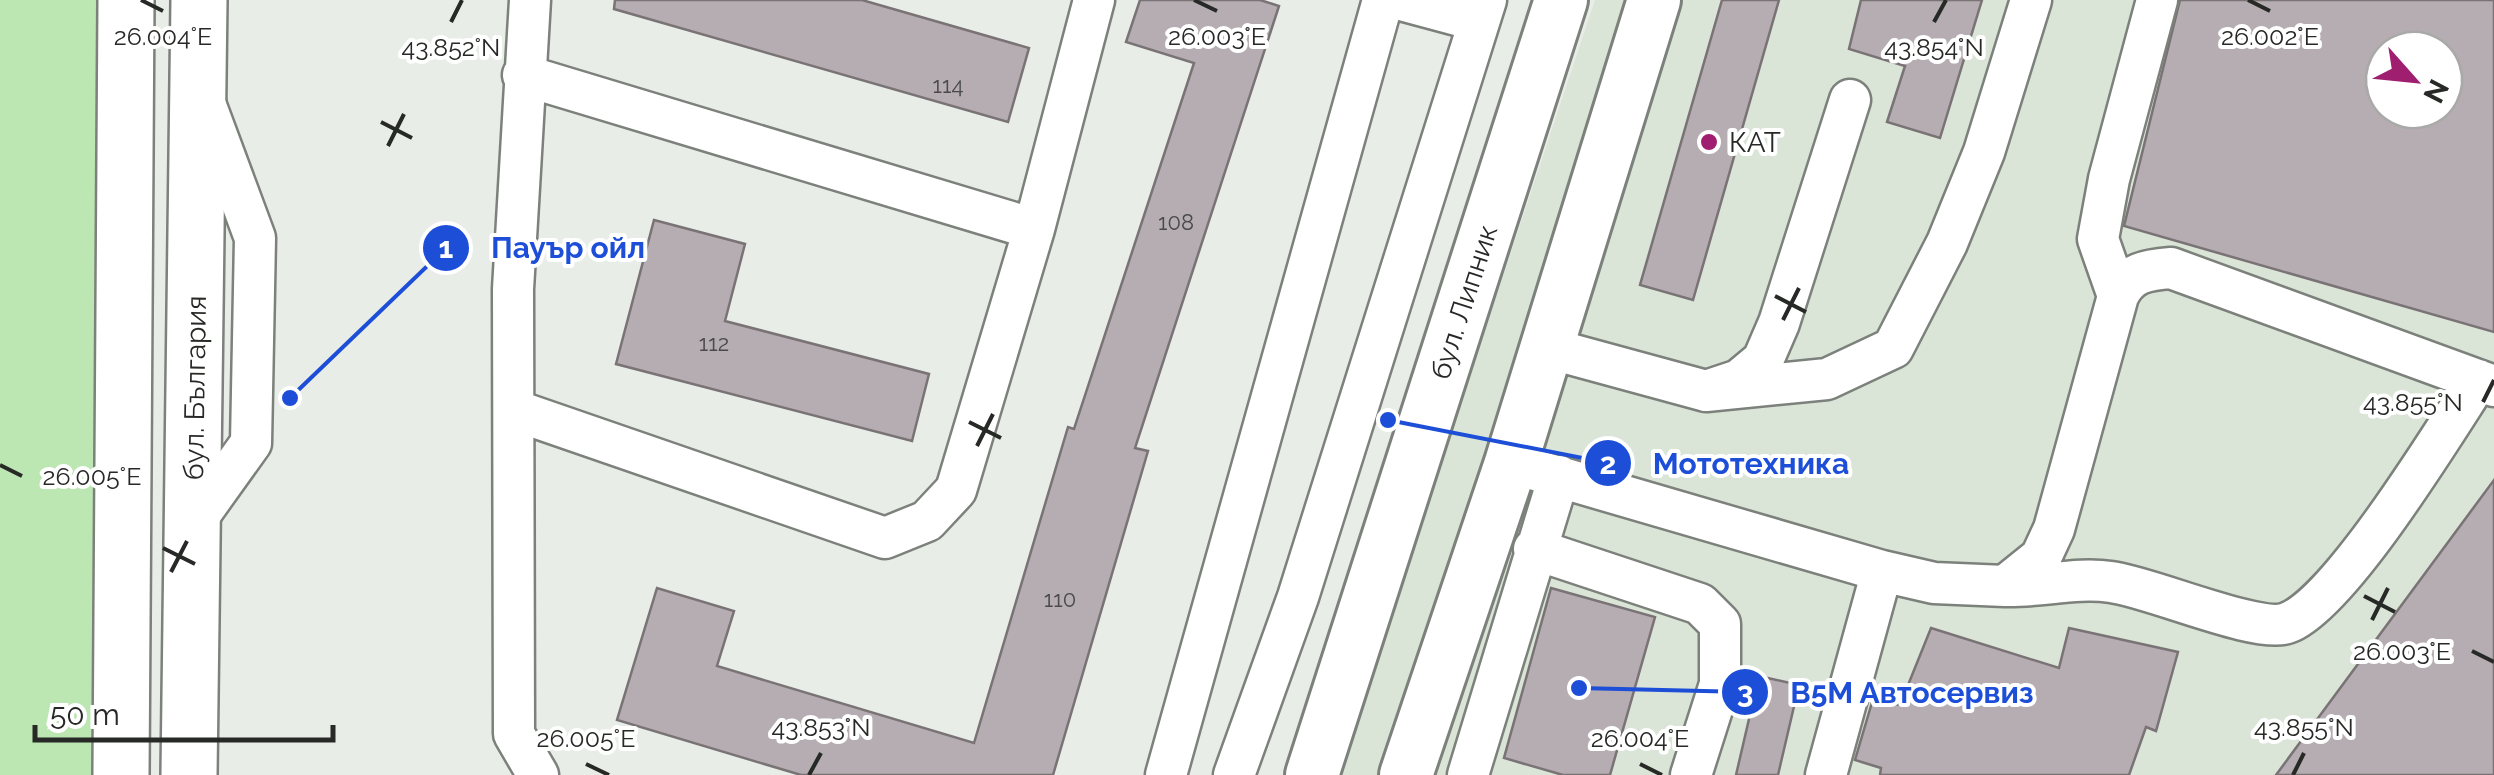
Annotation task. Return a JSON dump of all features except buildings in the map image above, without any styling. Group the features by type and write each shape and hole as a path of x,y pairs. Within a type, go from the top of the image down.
{"highway":[{"path":"121,775 126,0"},
{"name":"бул. България","path":"189,775 199,0"}],"main road":[{"name":"бул. Липник","path":"1312,775 1562,0"},
{"path":"1406,775 1535,469 1548,348 1654,0"}],"lane":[{"path":"530,0 513,289 514,734 538,775"},
{"path":"514,410 885,538 927,521 956,490 1034,229 1094,0"},
{"path":"1166,775 1383,0"},
{"path":"1234,775 1298,597 1482,10 1401,0"},
{"path":"1548,348 1706,390 1827,379 1893,348 1947,243 1984,152 2031,0"},
{"path":"2118,296 2098,239 2109,179 2157,0"},
{"path":"524,75 1034,229"},
{"path":"1706,390 1739,380 1763,360 1780,324 1850,100"},
{"path":"1468,775 1534,549 1535,469 1882,571 1947,584 2005,586 2112,582 2232,617 2284,625 2318,604 2486,383 2171,268 2131,277 2118,296 2054,529 2041,557 2005,586"},
{"path":"1534,549 1700,604 1720,624 1720,684 1690,775"},
{"path":"1826,775 1882,571"}],"shaded area":[{"path":"1595,0 2494,0 2494,775 1337,775"}],"green space":[{"path":"0,0 105,0 102,775 0,775"}],"place":[{"name":"КАТ","path":"1709,142"},
{"name":"Пауър ойл","path":"290,398"},
{"name":"Мототехника","path":"1388,420"},
{"name":"В5М Автосервиз","path":"1579,688"}]}
